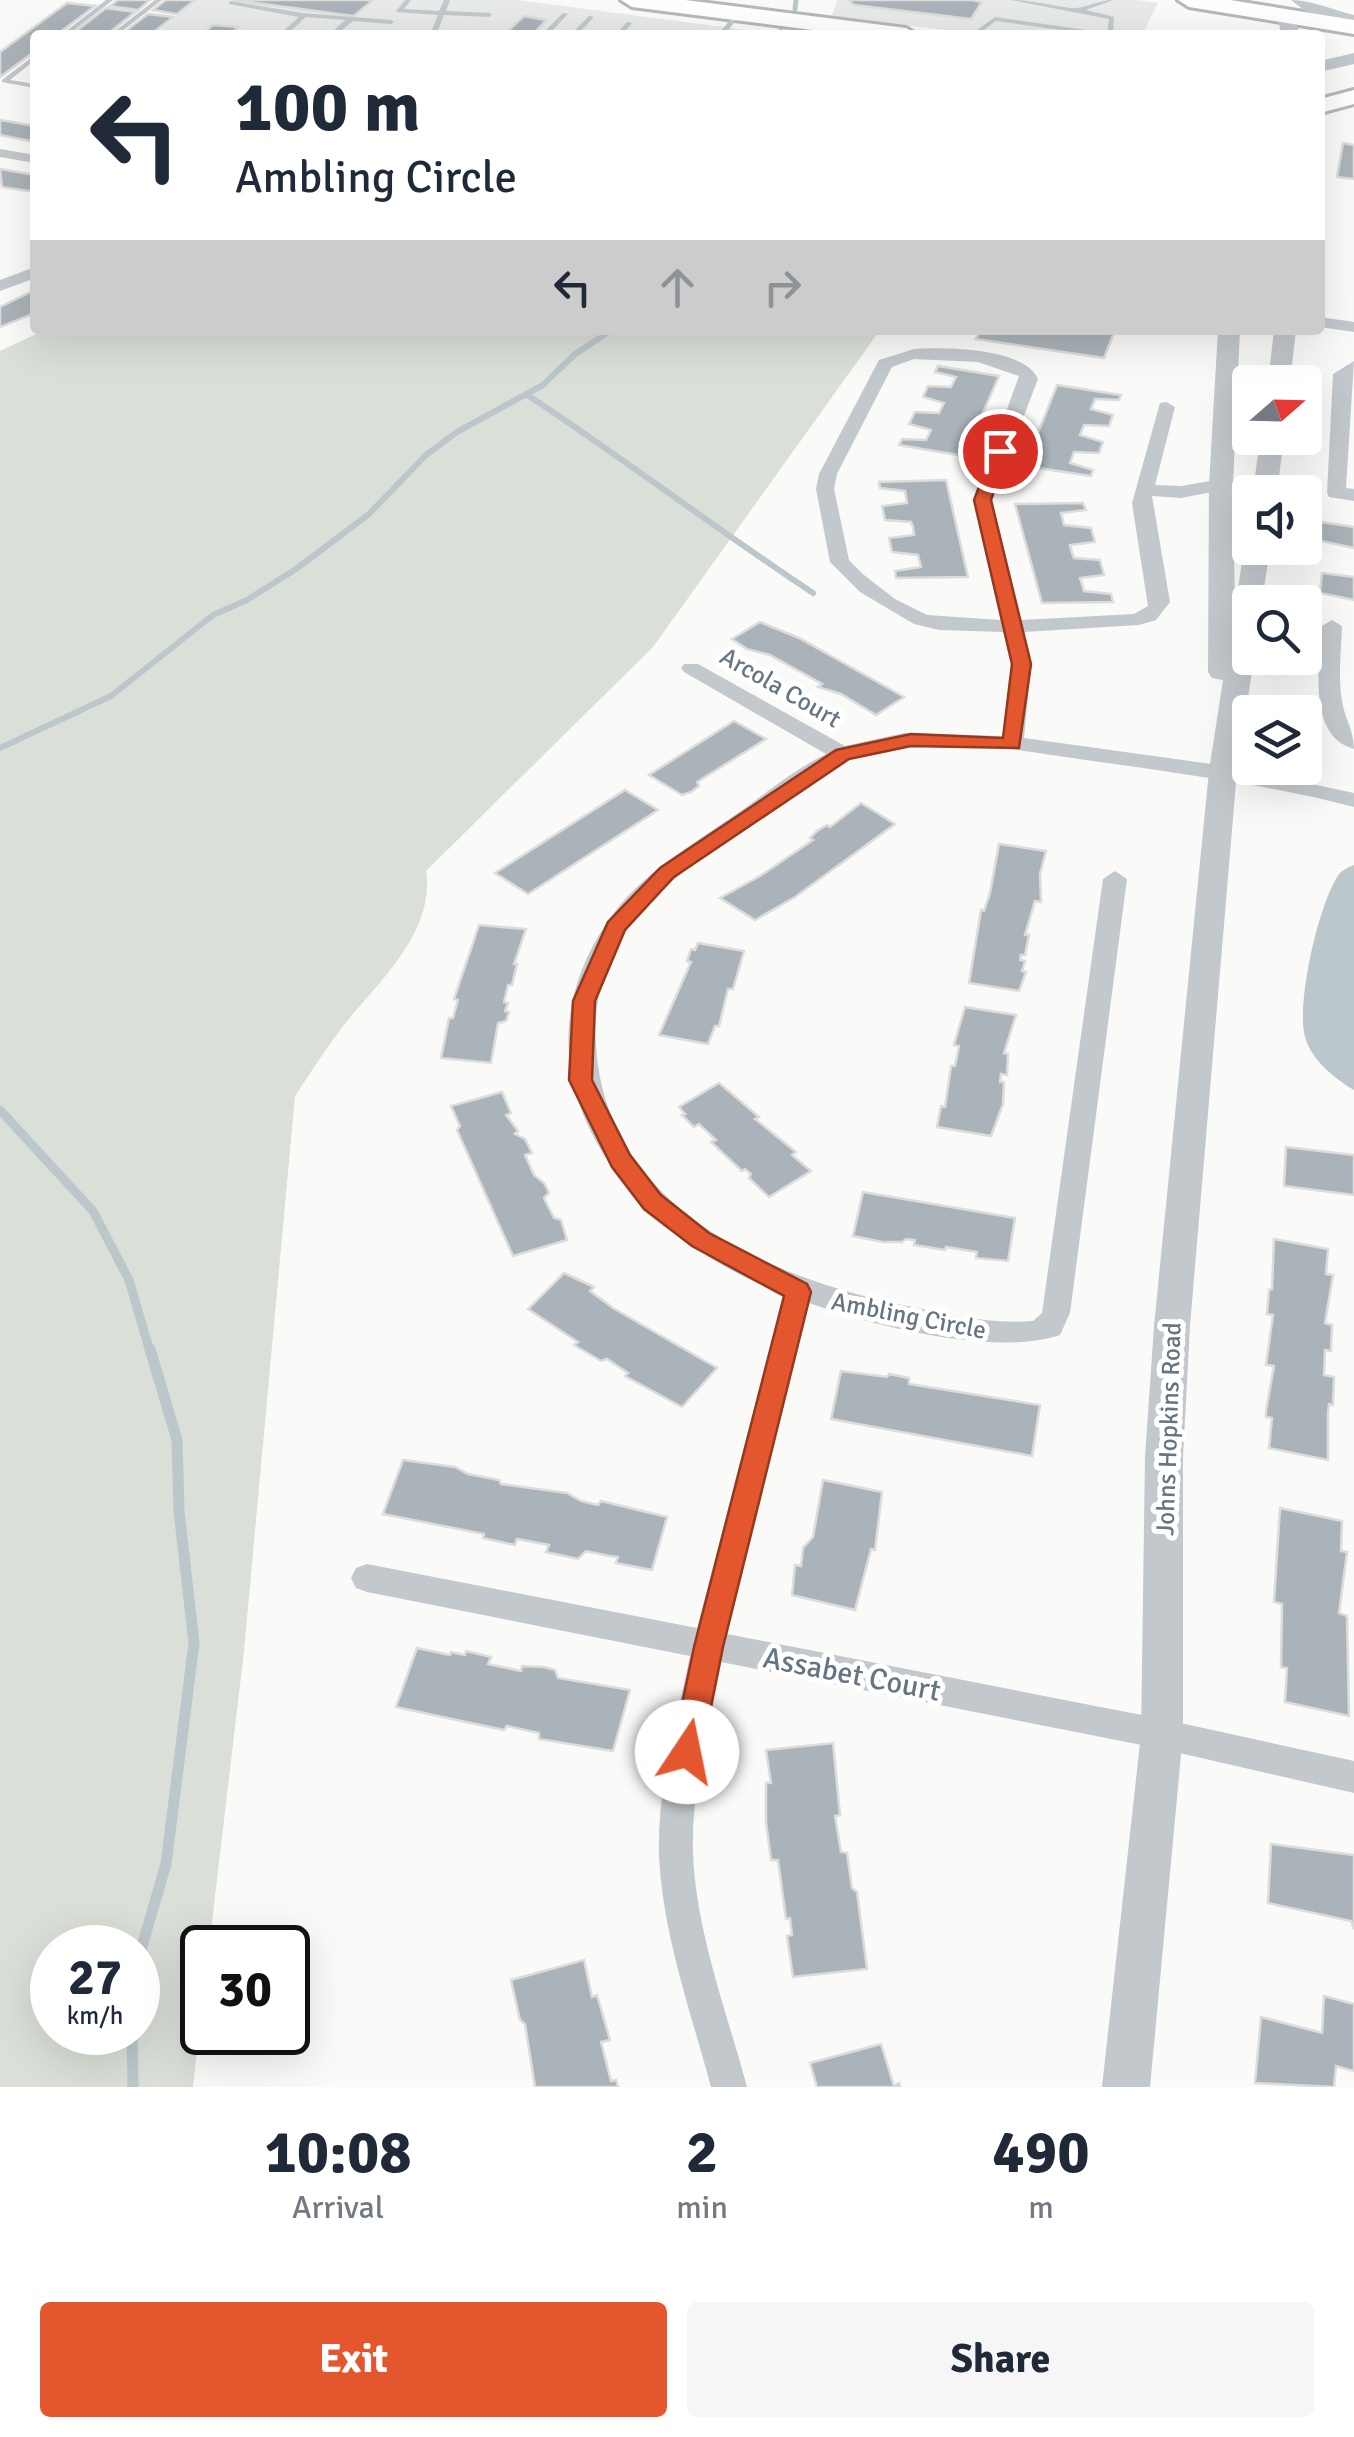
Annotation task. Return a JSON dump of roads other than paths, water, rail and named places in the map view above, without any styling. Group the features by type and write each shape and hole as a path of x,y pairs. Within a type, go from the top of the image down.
{"highway":[{"path":"1188,0 1292,13 1354,27"},
{"path":"633,6 866,30"},
{"path":"1325,88 1354,94"},
{"path":"1325,104 1354,94"}],"street":[{"path":"1292,13 1312,10 1354,19"},
{"path":"1325,66 1354,58"},
{"path":"0,154 30,158"},
{"path":"0,286 30,274"},
{"path":"1325,323 1354,327"},
{"name":"Johns Hopkins Road","path":"1223,772 1221,485 1229,335"},
{"path":"1281,365 1284,335"},
{"path":"1012,744 1022,664 1010,624 983,500 1029,379 1027,373 1014,364 938,353 919,352 893,358 885,364 828,474 825,489 835,554 849,573 907,614 925,622 1010,624 1149,617 1160,602 1142,518 1142,490 1166,407"},
{"path":"1354,366 1342,374 1347,428 1336,493 1354,495"},
{"path":"1142,490 1181,492 1221,485"},
{"name":"Johns Hopkins Road","path":"1126,2087 1162,1734 1164,1458 1171,1345 1223,772 1254,565"},
{"path":"1332,626 1332,715 1340,732 1354,742"},
{"name":"Arcola Court","path":"691,668 843,754"},
{"name":"Ambling Circle","path":"1115,878 1056,1313 1050,1327 1036,1334 1016,1335 870,1310 798,1292 700,1240 653,1202 620,1160 581,1080 584,1001 616,927 667,872 843,754 911,740 1012,744 1223,772 1354,800"},
{"path":"729,2087 687,1927 676,1854 680,1786 708,1647 798,1292"},
{"name":"Assabet Court","path":"367,1578 1162,1734 1354,1777"}],"lane":[{"path":"71,30 110,0"},
{"path":"120,30 159,0"},
{"path":"389,30 408,0"},
{"path":"435,30 447,0"},
{"path":"1014,0 1112,18 1111,30"},
{"path":"1077,11 1110,0"},
{"path":"232,3 306,15 391,22"},
{"path":"621,30 633,6"},
{"path":"399,11 489,15"},
{"path":"549,30 564,14"},
{"path":"725,30 738,14"},
{"path":"288,30 306,15"},
{"path":"579,30 591,18"},
{"path":"980,30 995,19 1074,30"},
{"path":"338,30 350,20"},
{"path":"30,62 4,82 30,85"}],"waterway":[{"path":"795,9 796,0"},
{"path":"594,342 604,335"},
{"path":"526,394 598,339"},
{"path":"0,748 111,696 213,615 247,600 296,569 369,514 426,455 457,432 526,394"},
{"path":"526,394 813,593"},
{"path":"0,1110 93,1211 129,1280 150,1352"},
{"path":"148,1925 166,1864 194,1643 179,1511 177,1440 150,1349"},
{"path":"132,2055 133,2087"}]}
